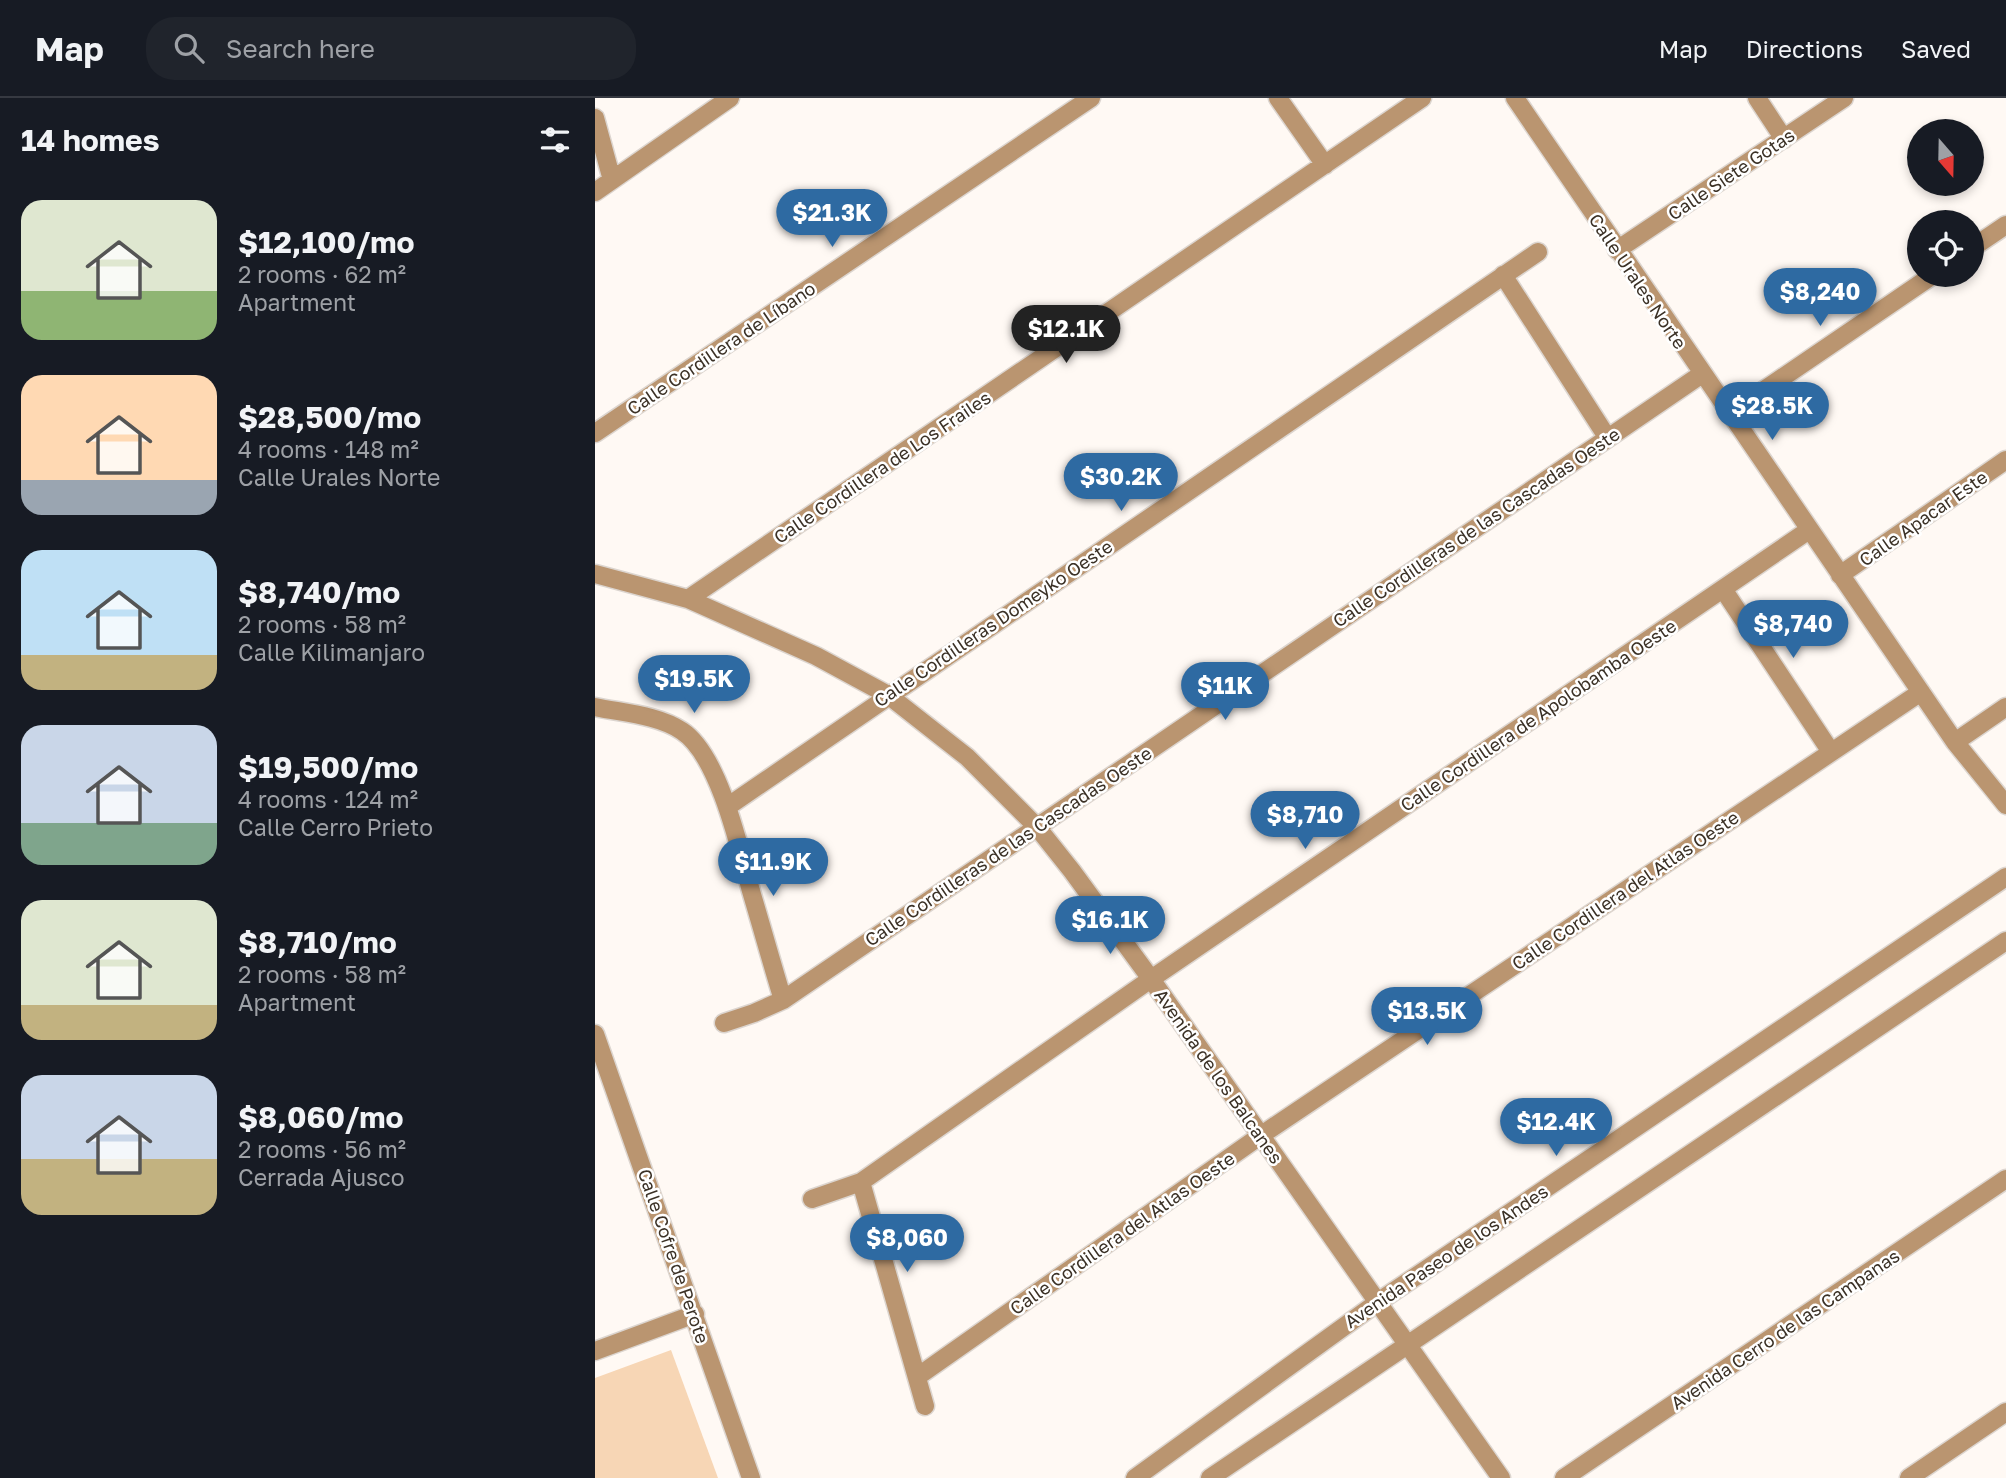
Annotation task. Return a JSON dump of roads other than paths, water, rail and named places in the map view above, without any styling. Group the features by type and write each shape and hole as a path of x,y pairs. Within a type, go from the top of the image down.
{"street":[{"path":"595,192 730,98"},
{"name":"Calle Cordillera de Líbano","path":"595,433 1091,98"},
{"path":"1278,98 1325,166"},
{"name":"Calle Cordillera de Los Frailes","path":"688,599 1422,98"},
{"name":"Calle Urales Norte","path":"1515,98 1920,692 1955,742 2006,805"},
{"path":"1757,98 1784,139"},
{"name":"Calle Siete Gotas","path":"1617,250 1844,98"},
{"path":"595,118 613,180"},
{"path":"1984,240 2006,225"},
{"name":"Calle Cordilleras Domeyko Oeste","path":"727,807 1538,252"},
{"path":"1503,275 1607,437"},
{"path":"1729,414 1915,287"},
{"name":"Calle Cordilleras de las Cascadas Oeste","path":"725,1023 783,1000 1702,374"},
{"name":"Calle Apacar Este","path":"1840,575 2006,460"},
{"name":"Calle Cordillera de Apolobamba Oeste","path":"813,1199 861,1182 1151,979 1809,530"},
{"name":"Avenida de los Balcanes","path":"595,574 688,599 816,656 888,695 967,757 1037,827 1151,979 1501,1478"},
{"path":"1723,589 1831,752"},
{"name":"Calle Cordillera del Atlas Oeste","path":"917,1377 1260,1136 1920,692"},
{"path":"595,707 661,721 683,731 696,743 727,807 783,1000"},
{"path":"1955,742 2006,707"},
{"name":"Avenida Paseo de los Andes","path":"1135,1478 1378,1302 2006,877"},
{"path":"1209,1478 2006,941"},
{"name":"Calle Cofre de Perote","path":"595,1034 751,1478"},
{"name":"Avenida Cerro de las Campanas","path":"1564,1478 2006,1179"},
{"path":"861,1182 925,1406"},
{"path":"595,1351 695,1314"},
{"path":"1909,1478 2006,1412"}]}
